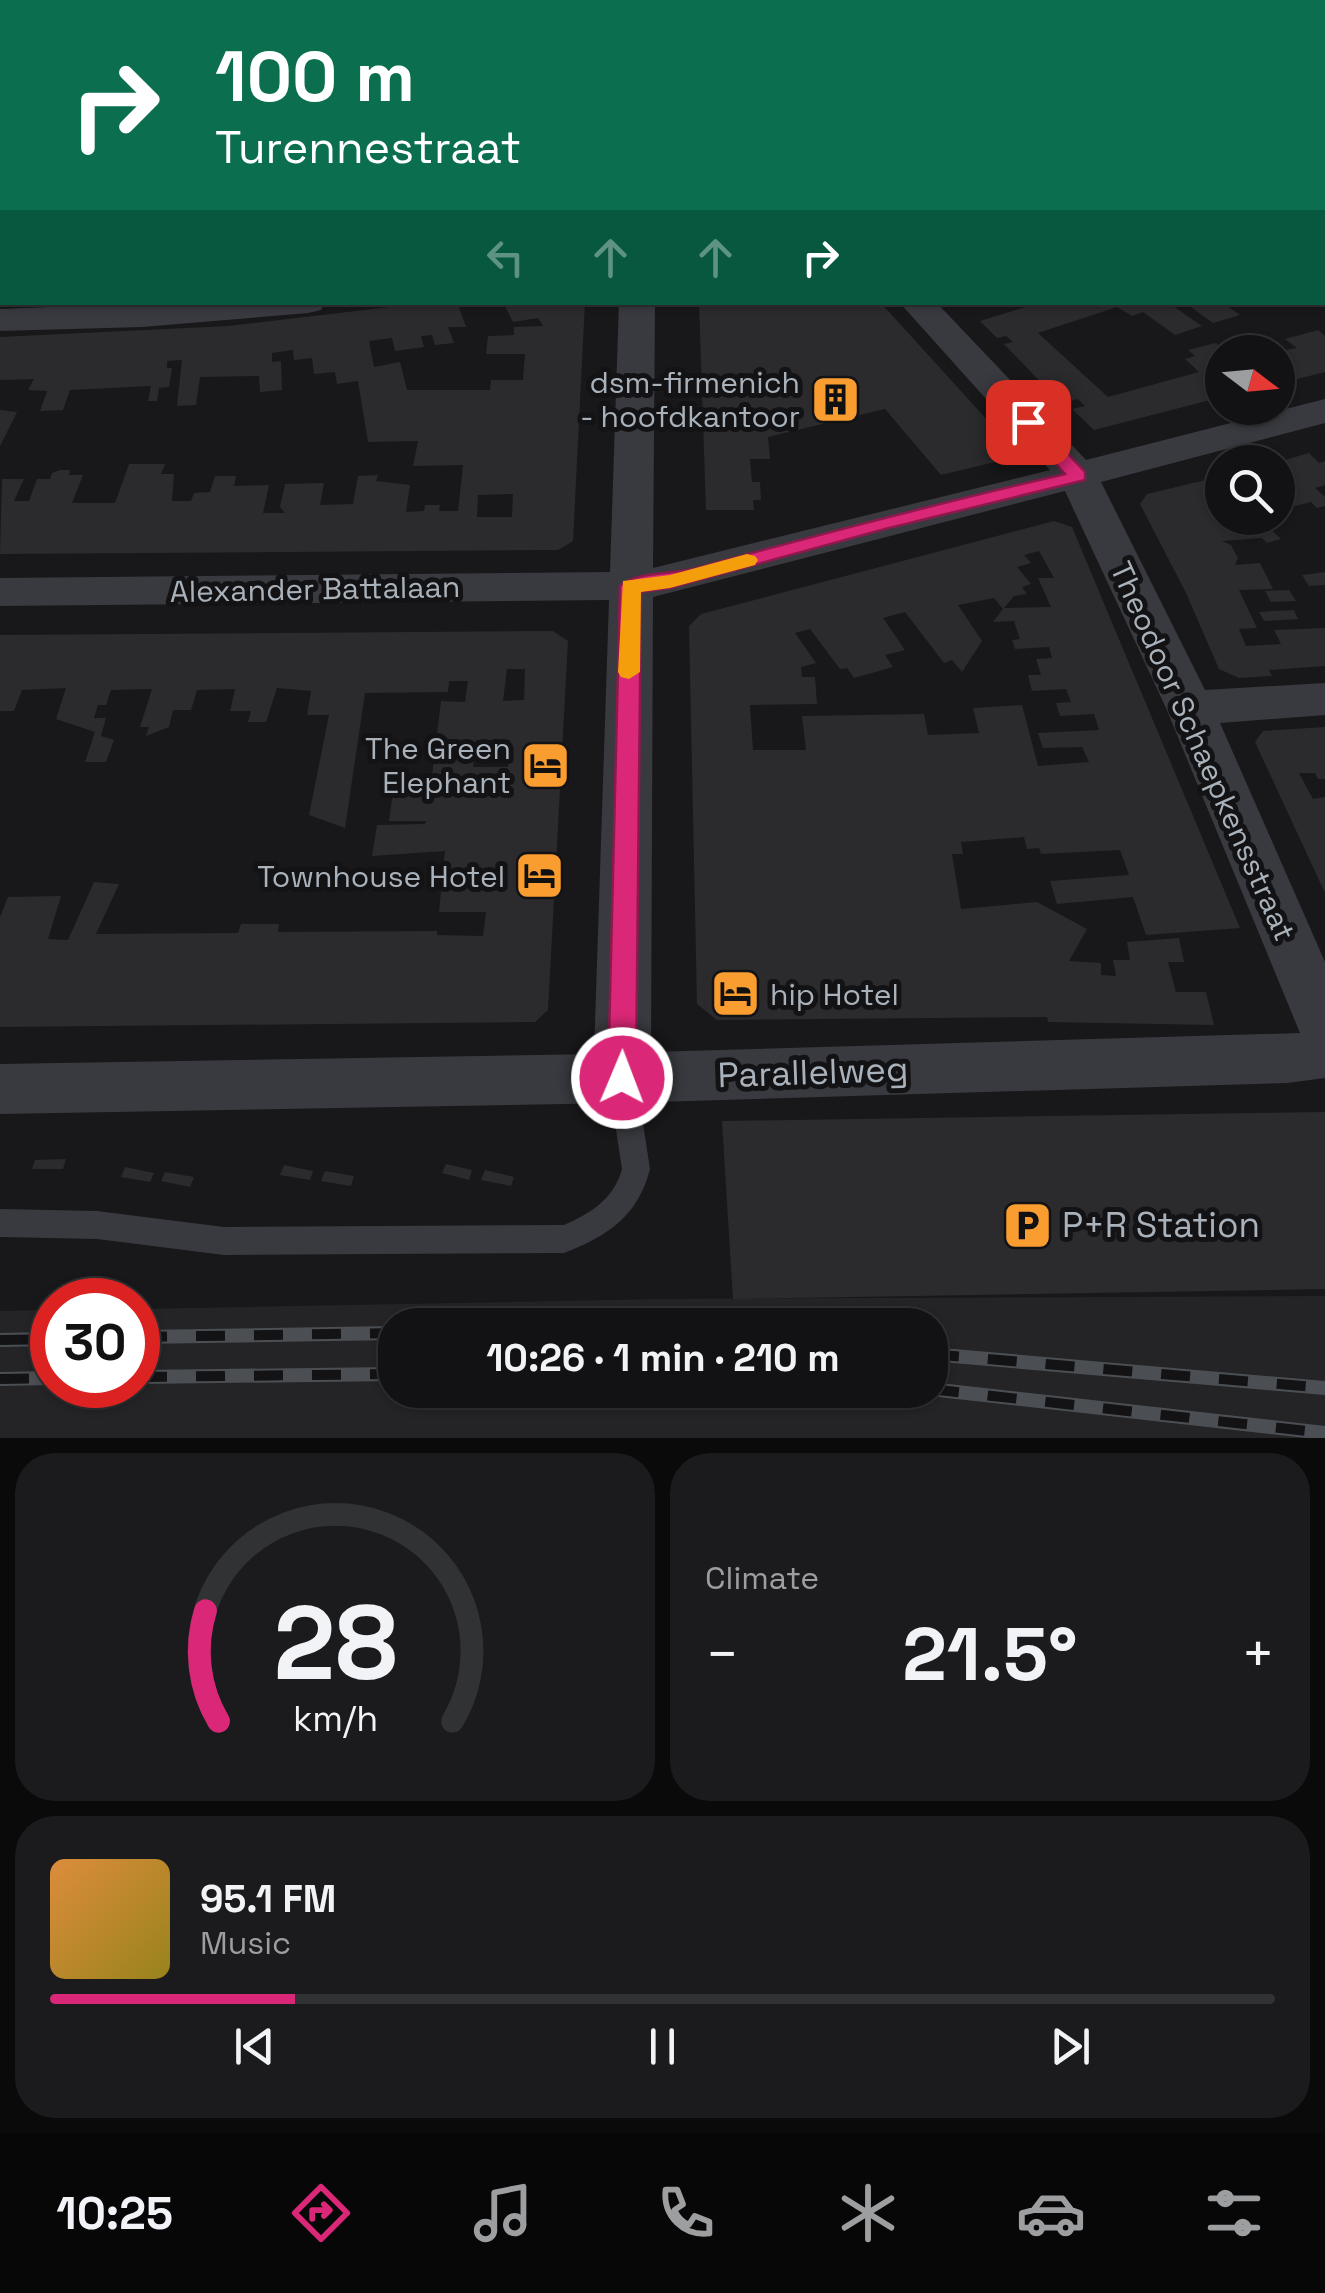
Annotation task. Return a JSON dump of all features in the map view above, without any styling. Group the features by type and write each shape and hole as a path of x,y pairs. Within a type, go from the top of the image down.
{"street":[{"path":"0,320 142,316 272,305"},
{"path":"622,1078 637,305"},
{"path":"922,309 949,305"},
{"name":"Theodoor Schaepkensstraat","path":"922,309 1078,476 1190,708 1325,1026"},
{"name":"Alexander Battalaan","path":"0,592 630,586 670,582 1325,411"},
{"path":"1190,708 1325,699"},
{"name":"Parallelweg","path":"0,1089 622,1078 1287,1059 1325,1054"}],"lane":[{"path":"0,1222 96,1225 224,1240 564,1239 602,1224 634,1181 636,1168 622,1078"}],"shaded area":[{"path":"1325,1296 1325,1438 0,1438 0,1311 30,1310 30,1408 160,1408 160,1309 668,1299"}],"building":[{"path":"406,305 458,305 466,327 448,327 454,343 435,345 432,335 421,336 424,347 395,351 392,338 369,341 374,367 400,362 407,390 490,390 491,380 523,380 525,354 486,354 488,336 514,335 514,327 543,326 538,318 513,322 504,305 585,305 573,541 558,550 0,554 2,479 24,479 14,501 29,501 37,479 50,479 52,473 70,470 69,475 83,475 72,503 115,503 129,464 165,464 161,474 174,474 172,501 191,501 194,493 210,492 215,476 236,476 234,486 269,485 263,513 285,513 280,507 285,484 324,483 320,505 353,504 358,476 378,475 376,481 410,485 406,512 424,511 425,505 440,505 439,511 458,511 463,465 413,466 418,441 368,442 358,381 337,384 335,372 314,374 312,358 294,360 293,350 272,353 272,362 281,361 282,390 260,392 259,376 200,377 196,405 177,406 182,360 167,361 167,368 172,368 169,387 159,388 157,401 148,401 151,386 70,390 63,410 40,411 47,391 28,390 34,379 0,380 0,337 228,326","holes":["513,494 512,517 477,517 478,495"]},
{"name":"dsm-firmenich - hoofdkantoor","path":"699,305 883,305 1020,456 941,475 885,409 768,437 770,459 750,459 752,482 760,482 761,500 753,500 754,510 706,510"},
{"path":"1032,305 1175,305 1202,326 1175,335 1143,312 1132,316 1117,307 1038,333 1108,397 1199,372 1185,359 1195,356 1188,350 1205,346 1205,401 1094,430 1072,409 1085,406 1078,399 1061,403 1004,344 1013,342 1006,336 997,338 980,321"},
{"path":"1188,305 1226,305 1240,315 1213,323"},
{"path":"1318,330 1325,336 1325,372 1295,380 1295,336"},
{"path":"0,410 17,412 0,446"},
{"path":"1309,453 1319,463 1325,461 1325,485 1315,488 1325,497 1325,506 1317,508 1311,502 1295,506 1295,457"},
{"path":"1205,480 1205,535 1277,535 1281,539 1267,543 1262,538 1222,541 1231,545 1238,558 1235,565 1260,563 1273,589 1239,590 1257,628 1239,629 1246,646 1281,644 1274,630 1325,628 1325,666 1269,670 1272,676 1239,678 1219,669 1186,593 1140,504 1147,494"},
{"path":"1054,521 1072,527 1240,928 1146,935 1133,897 1057,904 1050,881 1129,875 1120,850 1041,854 1039,848 1027,849 1024,837 961,842 963,854 952,854 961,909 1037,902 1087,929 1069,961 1101,963 1101,975 1116,976 1113,960 1130,960 1127,942 1179,938 1184,962 1168,962 1176,992 1206,992 1214,1025 1048,1022 1047,1017 717,1020 697,1004 689,626 701,614","holes":["1039,551 1054,578 1038,578 1051,607 1004,608 1014,596 1027,594 1022,587 1031,584 1017,567 1031,563 1024,555","994,598 1003,609 993,622 1014,621 1020,639 1012,640 1015,649 1049,647 1052,658 1036,659 1041,675 1028,675 1032,691 1066,689 1071,702 1056,703 1060,716 1094,714 1099,730 1038,733 1043,748 1082,747 1089,762 1038,766 1022,705 973,708 979,733 928,735 924,714 802,716 806,750 753,750 750,705 817,704 815,677 802,677 801,667 816,663 795,633 810,629 840,669 847,668 854,678 893,667 885,655 905,650 883,618 905,612 944,663 952,660 962,672 982,641 958,605"]},
{"path":"1325,572 1325,585 1309,586 1302,575"},
{"path":"1289,590 1296,601 1271,602 1265,591"},
{"path":"1294,610 1298,619 1264,621 1259,612"},
{"path":"553,631 568,641 548,1010 535,1022 0,1027 0,917 8,897 61,896 48,939 68,940 94,882 119,884 96,934 238,933 241,924 279,924 278,932 437,931 437,935 483,936 486,912 439,912 445,851 372,856 377,825 425,824 426,821 389,821 393,792 430,792 441,701 465,702 468,681 449,681 448,692 365,693 345,828 309,815 329,715 307,715 311,691 277,688 266,722 248,722 251,711 230,711 235,689 197,690 191,710 173,710 169,727 146,736 149,727 140,727 152,689 111,690 106,705 98,705 94,718 106,718 101,736 114,740 106,762 85,762 95,732 56,719 66,688 22,690 14,711 0,711 0,635","holes":["507,669 525,669 524,700 503,701","476,740 510,740 508,767 473,767"]},
{"path":"1325,727 1325,779 1318,779 1315,773 1299,773 1313,799 1325,797 1325,893 1255,742 1263,731"},
{"name":"P+R Station","path":"1325,1112 1325,1289 733,1299 722,1121"},
{"path":"66,1159 63,1169 32,1169 35,1160"},
{"path":"446,1164 472,1170 469,1180 442,1173"},
{"path":"284,1165 313,1171 310,1180 280,1175"},
{"path":"125,1167 154,1173 150,1182 121,1177"},
{"path":"485,1170 514,1177 511,1186 481,1180"},
{"path":"325,1171 354,1176 351,1186 321,1181"},
{"path":"165,1172 194,1177 190,1187 161,1181"}],"railway":[{"path":"160,1337 378,1333"},
{"path":"0,1340 30,1339"},
{"path":"948,1356 1325,1388"},
{"path":"160,1377 378,1374"},
{"path":"0,1379 30,1378"},
{"path":"948,1391 1325,1433"}],"slow traffic":[{"path":"629,672 630,586 670,582 747,560"}],"place":[{"name":"dsm-firmenich - hoofdkantoor","path":"835,399"},
{"name":"The Green Elephant","path":"546,765"},
{"name":"Townhouse Hotel","path":"540,876"},
{"name":"hip Hotel","path":"735,994"},
{"name":"P+R Station","path":"1027,1225"}],"route":[{"path":"622,1078 630,586 670,582 881,524 1078,476 1028,422"}]}
